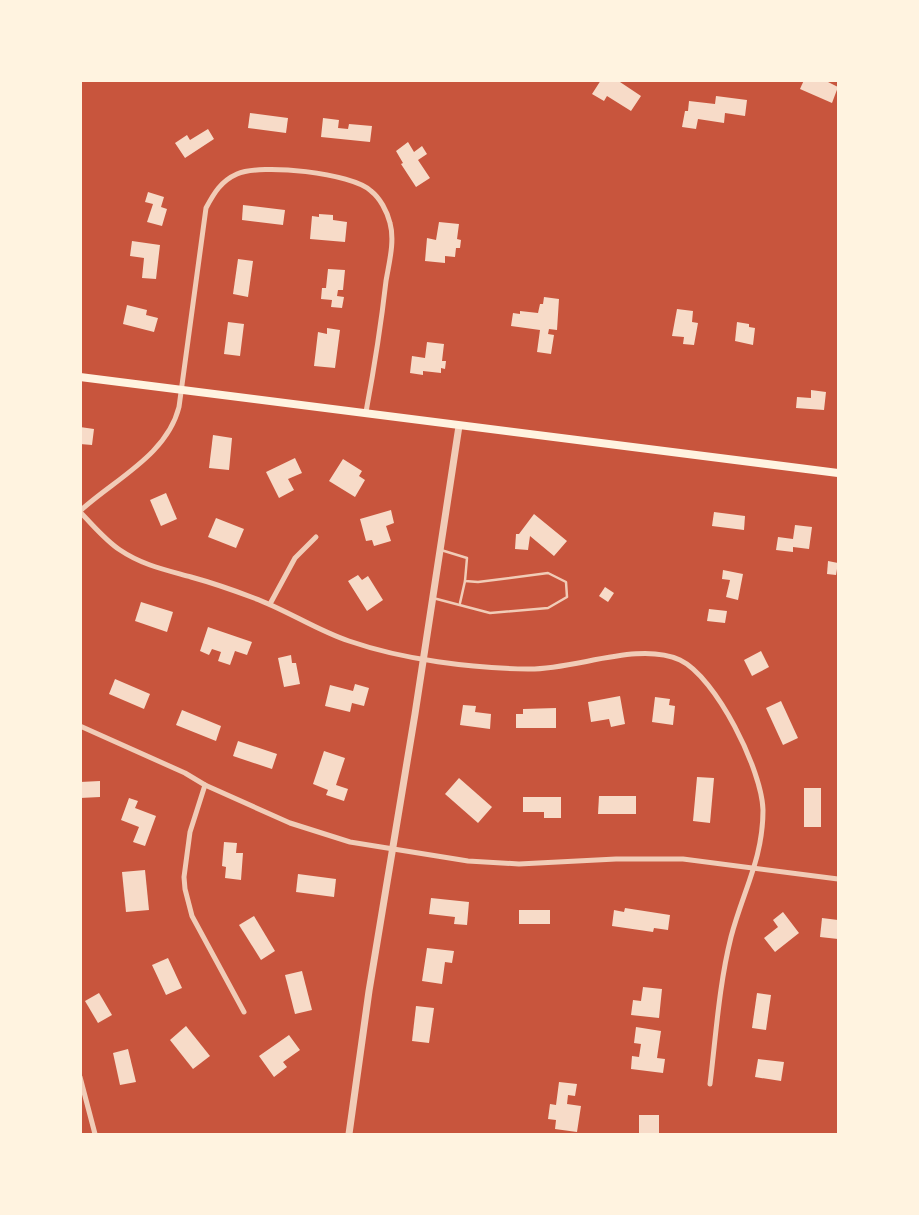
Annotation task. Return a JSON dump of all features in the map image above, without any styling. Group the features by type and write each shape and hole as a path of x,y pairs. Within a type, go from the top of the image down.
{"main road":[{"path":"80,377 838,473"}],"street":[{"path":"366,412 390,251 390,223 381,202 371,190 347,179 292,170 254,169 239,173 225,181 206,208 176,419 164,441 80,511 107,540 130,556 159,569 270,604 347,640 382,652 491,667 533,669 654,653 684,662 703,676 723,706 758,782 763,810 755,869 739,909 722,979 710,1084"},
{"path":"349,1135 391,849 424,658 459,426"},
{"path":"270,604 295,558 316,537"},
{"path":"80,726 185,773 205,786 308,830 351,842 495,863 637,858 705,861 838,879"},
{"path":"205,786 190,832 185,889 192,916 244,1012"},
{"path":"80,1077 95,1135"}],"lane":[{"path":"441,550 467,558 460,603"},
{"path":"433,598 460,603 489,613 548,608 567,597 566,582 548,573 478,582 465,580"}],"building":[{"path":"601,80 617,80 641,96 631,111 607,96 604,101 592,94"},
{"path":"804,80 824,80 838,87 832,103 800,89"},
{"path":"716,96 747,100 745,116 725,113 724,123 698,119 696,129 682,127 689,101 715,104"},
{"path":"250,113 288,118 286,133 248,128"},
{"path":"323,118 339,120 338,128 348,129 349,124 372,126 370,142 321,137"},
{"path":"208,129 214,139 185,158 175,143 187,135 190,140"},
{"path":"408,142 414,152 422,146 427,154 418,160 430,178 416,187 396,151"},
{"path":"148,192 164,197 161,207 167,209 162,226 147,222 153,204 145,202"},
{"path":"243,205 285,210 283,225 242,220"},
{"path":"319,214 333,215 333,220 347,222 345,242 310,239 312,216 319,217"},
{"path":"439,222 459,224 457,239 461,240 460,248 456,248 455,257 445,256 445,263 425,261 427,238 436,240"},
{"path":"132,241 160,245 156,279 142,278 144,258 130,256"},
{"path":"238,259 253,261 248,297 233,294"},
{"path":"328,269 345,270 343,290 338,290 337,296 344,297 342,308 331,307 332,300 321,299 322,288 326,288"},
{"path":"544,297 559,299 557,330 549,329 548,334 554,335 551,354 537,352 540,330 511,326 513,313 538,313"},
{"path":"127,305 147,310 146,315 158,318 154,332 123,324"},
{"path":"677,309 693,311 692,322 698,323 694,345 683,344 684,337 672,336"},
{"path":"228,322 244,324 240,356 224,354"},
{"path":"737,322 755,328 753,345 735,341"},
{"path":"327,328 340,330 335,368 314,366 318,332 327,334"},
{"path":"427,342 444,344 442,361 446,361 445,369 441,368 441,373 410,373 412,356 425,358"},
{"path":"811,390 826,392 824,410 796,408 797,397 811,398"},
{"path":"80,427 94,429 92,445 80,444"},
{"path":"213,435 232,438 229,470 209,468"},
{"path":"295,458 302,473 288,479 294,490 279,498 266,472"},
{"path":"343,459 362,471 359,476 365,480 355,497 329,481"},
{"path":"166,493 177,519 161,526 150,500"},
{"path":"391,510 394,523 386,526 391,541 374,546 372,540 366,541 360,519"},
{"path":"714,512 745,516 744,530 712,526"},
{"path":"534,514 567,541 554,556 530,536 528,550 515,549 516,534 519,534"},
{"path":"216,518 244,529 236,548 208,537"},
{"path":"795,525 812,527 809,549 793,547 793,552 776,550 778,537 793,539"},
{"path":"828,561 838,563 836,575 827,574"},
{"path":"723,570 743,574 738,600 726,597 730,580 722,579"},
{"path":"358,575 362,580 368,576 383,600 367,611 348,581"},
{"path":"605,587 614,593 608,602 599,596"},
{"path":"141,602 173,612 167,632 135,621"},
{"path":"709,609 727,611 725,623 707,621"},
{"path":"208,627 252,642 247,655 235,651 230,665 218,661 221,652 212,649 209,655 200,651"},
{"path":"761,651 769,667 752,676 744,660"},
{"path":"291,655 292,663 296,663 300,684 284,687 278,658"},
{"path":"115,679 150,694 144,709 109,694"},
{"path":"355,684 369,688 364,706 352,703 350,712 325,706 330,685 353,691"},
{"path":"620,696 625,724 611,727 609,719 591,722 588,702"},
{"path":"655,697 670,699 669,705 675,706 673,725 652,722"},
{"path":"781,701 798,738 783,745 766,708"},
{"path":"463,705 476,706 475,712 491,714 490,729 460,725"},
{"path":"556,708 556,728 516,728 516,714 523,714 523,709"},
{"path":"182,710 221,726 216,741 176,725"},
{"path":"238,741 277,754 272,769 233,756"},
{"path":"324,751 345,758 336,785 348,789 344,801 326,795 328,790 313,784"},
{"path":"697,777 714,778 710,823 693,821"},
{"path":"459,778 492,807 478,823 445,794"},
{"path":"100,781 100,797 80,798 80,782"},
{"path":"804,788 821,788 821,827 804,827"},
{"path":"599,796 636,796 636,814 598,814"},
{"path":"523,797 561,797 561,818 544,818 544,812 523,812"},
{"path":"129,798 138,801 135,808 156,816 145,846 133,842 139,827 121,820"},
{"path":"224,842 237,843 236,853 243,853 241,880 225,878 226,867 222,866"},
{"path":"145,870 149,910 126,912 122,872"},
{"path":"298,874 336,879 334,897 296,892"},
{"path":"431,898 469,902 467,925 454,924 455,917 429,914"},
{"path":"625,908 670,915 668,930 654,928 653,932 612,926 614,910 624,912"},
{"path":"519,910 550,910 550,924 519,924"},
{"path":"783,912 799,933 775,952 764,938 778,927 773,920"},
{"path":"254,916 275,951 261,960 239,925"},
{"path":"822,918 838,920 838,939 820,937"},
{"path":"427,948 454,951 452,963 445,962 442,984 422,981"},
{"path":"168,958 182,988 166,995 152,965"},
{"path":"302,971 312,1010 295,1014 285,975"},
{"path":"643,987 662,989 659,1018 631,1015 633,1000 641,1001"},
{"path":"99,993 112,1015 98,1023 85,1001"},
{"path":"757,993 771,995 766,1030 752,1028"},
{"path":"416,1006 434,1008 429,1043 412,1041"},
{"path":"186,1026 210,1056 193,1069 170,1040"},
{"path":"636,1027 661,1031 657,1058 665,1059 663,1073 631,1069 632,1056 639,1057 641,1044 634,1043"},
{"path":"289,1035 300,1050 283,1062 287,1067 274,1077 259,1056"},
{"path":"128,1049 136,1082 120,1085 113,1053"},
{"path":"758,1059 784,1062 781,1081 755,1077"},
{"path":"559,1082 577,1084 575,1096 568,1095 567,1104 581,1106 577,1132 555,1129 556,1120 548,1119 550,1104 556,1105"},
{"path":"639,1115 659,1115 659,1134 639,1134"}]}
